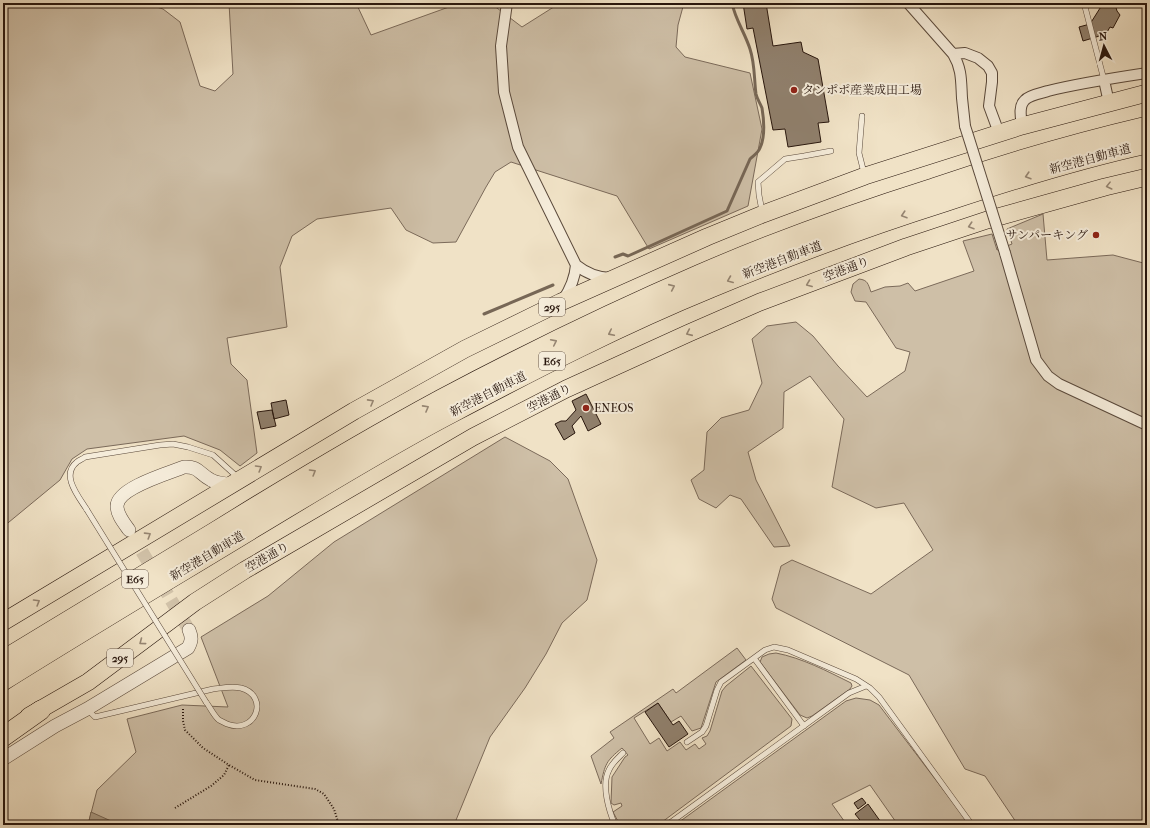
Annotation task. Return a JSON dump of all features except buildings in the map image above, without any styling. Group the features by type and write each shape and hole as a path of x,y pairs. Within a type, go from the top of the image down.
{"highway":[{"name":"295","path":"3,622 197,505 233,479 465,350 561,302 707,237 763,214 865,176 1022,126 1147,93"},
{"name":"新空港自動車道","path":"3,660 335,459 448,396 620,310 702,273 786,239 884,203 1046,152 1147,126"},
{"name":"新空港自動車道","path":"3,681 142,595 350,470 450,414 552,361 628,325 708,289 884,221 1036,173 1147,144"},
{"name":"空港通り","path":"3,728 41,710 92,678 195,602 244,570 474,437 566,390 760,302 906,247 994,218 1105,187 1147,177"},
{"path":"3,645 206,531 268,499"},
{"path":"3,737 41,710"}],"street":[{"path":"506,3 501,46 504,92 518,147 576,265 582,270 597,276 615,278"},
{"path":"908,3 953,54 959,64 965,126 1005,253 1036,360 1048,376 1059,384 1147,425"},
{"path":"953,54 965,53 978,58 988,66 992,73 989,106 999,133"},
{"path":"1022,126 1020,113 1024,100 1038,94 1104,80 1147,73"},
{"path":"1104,80 1109,103"},
{"path":"561,302 572,286 576,265"},
{"path":"129,530 120,517 117,504 120,497 135,486 184,467 195,468 212,481 224,484 233,479"},
{"path":"197,505 202,498 205,485 199,471"},
{"path":"3,758 188,648 191,643 189,630"},
{"path":"41,710 55,726"}],"lane":[{"path":"1084,3 1104,80"},
{"path":"862,116 859,153 865,176"},
{"path":"763,214 758,182 770,170 785,159 830,151"},
{"path":"87,708 95,717 213,689 232,687 241,688 255,698 257,706 256,714 251,721 237,727 218,720 206,702 87,510 71,484 70,472 76,463 85,457 173,444 213,455 233,479"},
{"path":"687,742 702,732 706,726 717,690 721,682 766,650 774,648 788,650 856,679 870,688 879,698 972,825"},
{"path":"754,658 804,726"},
{"path":"667,825 849,693 866,686"},
{"path":"615,825 607,800 606,786 608,771 614,761 623,753"}],"path":[{"path":"183,709 185,730 203,748 255,780 315,789 324,794 334,809 339,825"},
{"path":"175,808 211,786 224,775 229,765"}],"shaded area":[{"path":"3,3 144,3 163,9 180,22 200,86 215,91 233,74 229,3 356,3 371,35 460,3 493,5 522,27 560,3 684,3 678,25 676,47 685,57 750,73 762,129 748,206 649,249 617,196 511,162 495,172 456,242 433,243 406,230 391,208 317,219 292,236 280,267 287,327 227,338 231,364 247,380 257,453 240,466 220,450 184,436 87,449 72,459 60,480 3,527"},
{"path":"1043,214 1047,260 1113,255 1147,264 1147,825 1018,825 985,776 965,769 909,675 776,608 772,599 781,566 792,560 871,594 933,550 904,503 876,508 832,487 844,419 810,376 784,392 783,428 748,452 756,480 790,546 774,547 741,499 730,495 716,508 699,499 691,480 704,470 707,432 721,418 749,410 762,383 752,339 767,326 796,322 813,336 867,397 905,371 910,352 896,348 866,302 855,301 851,292 853,284 859,279 864,280 871,292 885,287 900,286 908,283 915,291 974,271 963,241 992,234 997,250 1012,244 1007,229"},
{"path":"505,437 550,461 568,479 597,560 587,600 562,623 546,654 525,688 490,737 454,825 88,825 97,790 136,752 127,719 182,705 228,707 201,637 268,596 334,542"},
{"path":"737,648 746,660 716,682 701,728 692,731 681,716 671,722 658,703 634,718 650,744 659,738 667,751 680,742 686,750 695,744 699,749 706,744 702,738 707,736 710,731 722,691 751,666 792,719 791,726 658,825 620,825 613,812 622,806 621,803 614,805 611,803 612,777 625,757 628,755 622,748 609,760 605,767 601,784 591,756 614,738 610,732 673,689 676,693"},
{"path":"776,653 814,665 851,683 852,686 812,716 807,718 800,715 760,662 762,657"},
{"path":"856,698 870,700 879,705 970,825 898,825 870,785 832,804 847,825 675,825 846,701"},
{"path":"91,812 120,825 88,825"}],"waterway":[{"path":"615,257 623,254 628,256 727,211 750,159 757,153 762,144 764,128 762,108 756,94 752,55 735,15 732,3"},
{"path":"484,314 553,285"}],"tunnel":[{"path":"132,535 189,630"}],"place":[{"name":"タンポポ産業成田工場","path":"794,90"},
{"name":"サンパーキング","path":"1096,235"},
{"name":"ENEOS","path":"586,408"}]}
